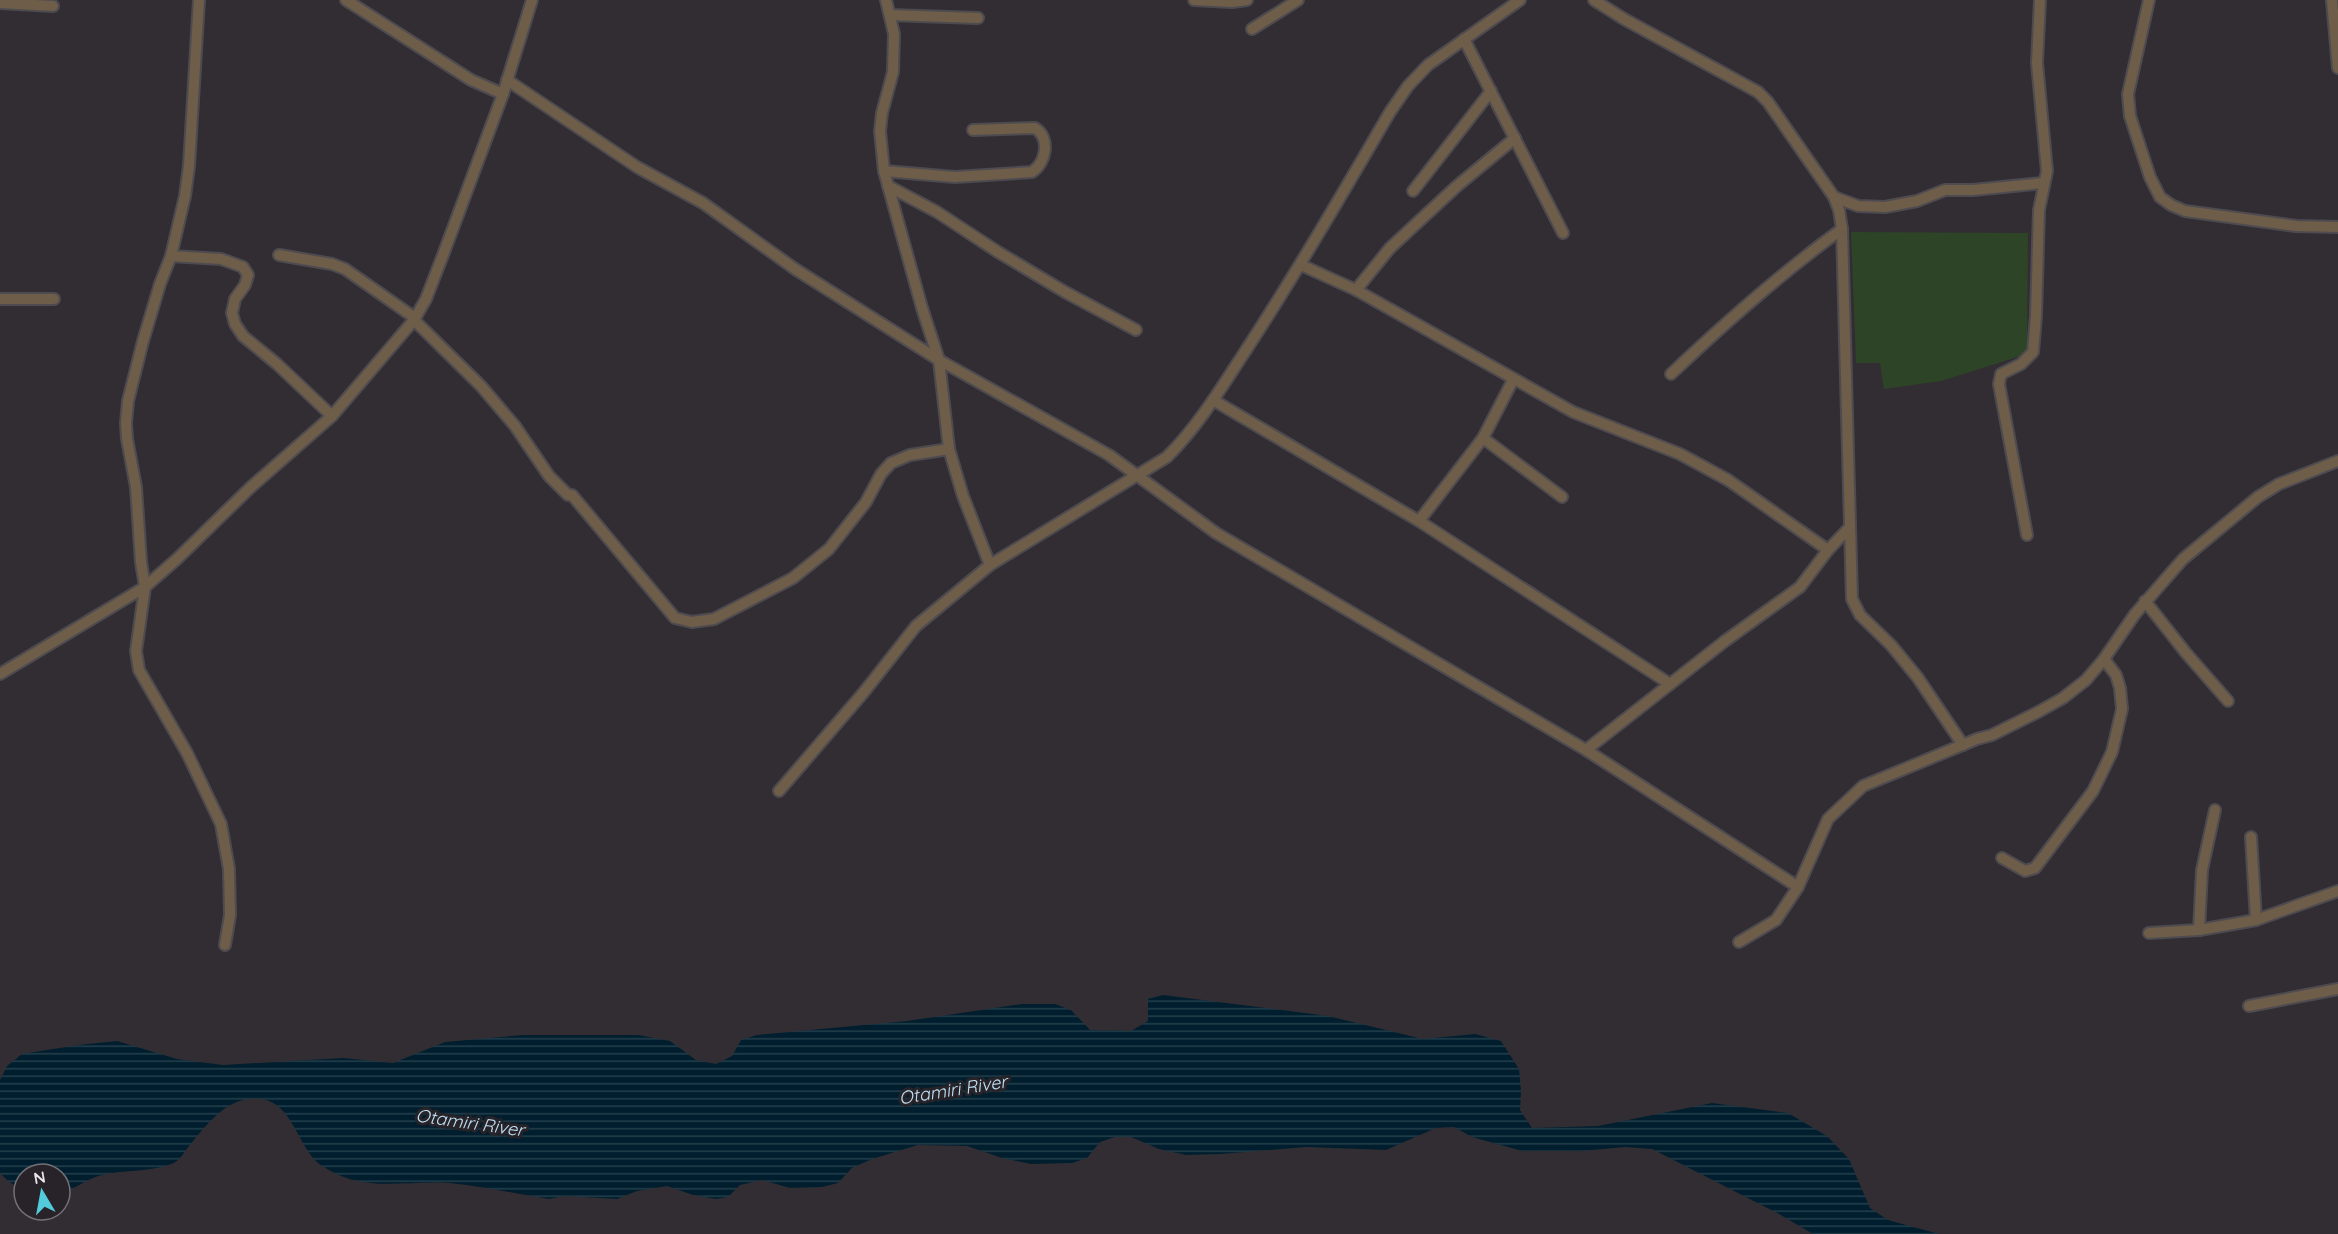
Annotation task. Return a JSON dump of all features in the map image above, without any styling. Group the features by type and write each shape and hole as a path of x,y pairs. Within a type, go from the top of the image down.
{"street":[{"path":"199,0 189,166 185,196 171,256 143,341 128,401 126,423 136,487 145,587 136,651 140,670 187,753 221,824 229,869 230,915 225,945"},
{"path":"346,0 471,80 503,94"},
{"path":"0,674 145,587 251,487 332,417 414,319 426,298 503,94 532,0"},
{"path":"886,0 894,34 894,53 893,72 882,113 880,131 884,171 939,360 949,449 963,496 990,565"},
{"path":"1194,0 1232,2 1246,0"},
{"path":"1252,29 1298,0"},
{"path":"779,791 864,692 916,626 990,565 1167,457 1179,445 1213,400 1301,265 1390,112 1408,86 1428,65 1520,0"},
{"path":"1594,0 1624,19 1758,92 1768,102 1834,197 1842,229 1852,599 1855,608 1891,645 1918,678 1963,745"},
{"path":"2027,535 1999,384 2001,374 2021,364 2032,352 2037,316 2038,220 2047,171 2037,63 2040,0"},
{"path":"2150,0 2128,94 2135,135 2160,197 2185,211 2296,226 2338,227"},
{"path":"2332,0 2338,68"},
{"path":"0,3 53,6"},
{"path":"890,15 978,18"},
{"path":"1464,39 1563,233"},
{"path":"507,80 637,167 703,203 795,269 939,360 1109,455 1216,533 1586,750 1798,887"},
{"path":"1413,191 1491,91"},
{"path":"884,171 955,177 1032,172 1038,168 1044,158 1044,141 1041,131 1035,128 973,130"},
{"path":"1356,290 1390,248 1515,138"},
{"path":"1834,197 1858,206 1885,207 1917,201 1945,190 1973,190 2043,183"},
{"path":"888,186 937,212 1065,292 1136,330"},
{"path":"1671,374 1732,316 1793,265 1842,229"},
{"path":"279,255 345,268 414,319 481,386 515,426 549,476 568,495 572,495 675,618 692,622 714,618 793,578 830,549 866,502 881,474 891,463 910,456 949,449"},
{"path":"171,256 221,259 243,267 248,275 232,313 235,324 243,336 277,364 332,417"},
{"path":"1301,265 1356,290 1573,412 1680,454 1728,480 1828,550"},
{"path":"0,299 54,299"},
{"path":"1419,520 1483,438 1513,380"},
{"path":"1213,400 1419,520 1670,684"},
{"path":"1483,438 1562,498"},
{"path":"1739,942 1776,920 1798,887 1828,819 1863,786 1992,735 2063,698 2086,680 2104,659 2145,601 2183,559 2258,496 2279,484 2338,461"},
{"path":"1586,750 1725,641 1800,587 1828,550 1850,527"},
{"path":"2145,601 2228,701"},
{"path":"2002,858 2025,872 2035,868 2093,791 2104,771 2118,733 2122,709 2116,675 2104,659"},
{"path":"2199,930 2202,870 2215,810"},
{"path":"2250,837 2256,920"},
{"path":"2149,933 2199,930 2256,920 2338,891"},
{"path":"2249,1006 2338,988"}],"green space":[{"path":"1851,232 2028,233 2027,354 1941,381 1884,389 1880,363 1856,363"}],"water":[{"name":"Otamiri River","path":"1163,995 1328,1016 1423,1039 1475,1034 1501,1041 1519,1069 1520,1110 1532,1128 1598,1126 1712,1103 1788,1113 1827,1136 1849,1159 1870,1208 1888,1220 1939,1234 1813,1234 1779,1214 1652,1149 1625,1147 1581,1151 1522,1151 1472,1137 1454,1127 1436,1128 1386,1150 1306,1147 1186,1155 1159,1149 1131,1137 1115,1137 1100,1142 1087,1158 1072,1163 1031,1164 1002,1158 967,1146 918,1145 872,1159 852,1168 838,1183 822,1187 790,1188 762,1180 740,1185 728,1197 716,1199 693,1195 667,1186 637,1191 617,1199 564,1196 549,1199 449,1183 384,1184 352,1180 336,1174 312,1157 292,1123 275,1104 263,1099 248,1099 222,1110 174,1163 154,1169 103,1175 72,1188 72,1162 12,1162 12,1184 0,1173 0,1080 7,1066 22,1054 78,1045 117,1041 177,1059 223,1065 343,1058 393,1063 445,1042 523,1035 638,1035 670,1041 696,1060 716,1064 732,1056 741,1040 757,1035 907,1021 1022,1004 1055,1004 1071,1010 1090,1030 1131,1031 1148,1021 1148,999"}]}
